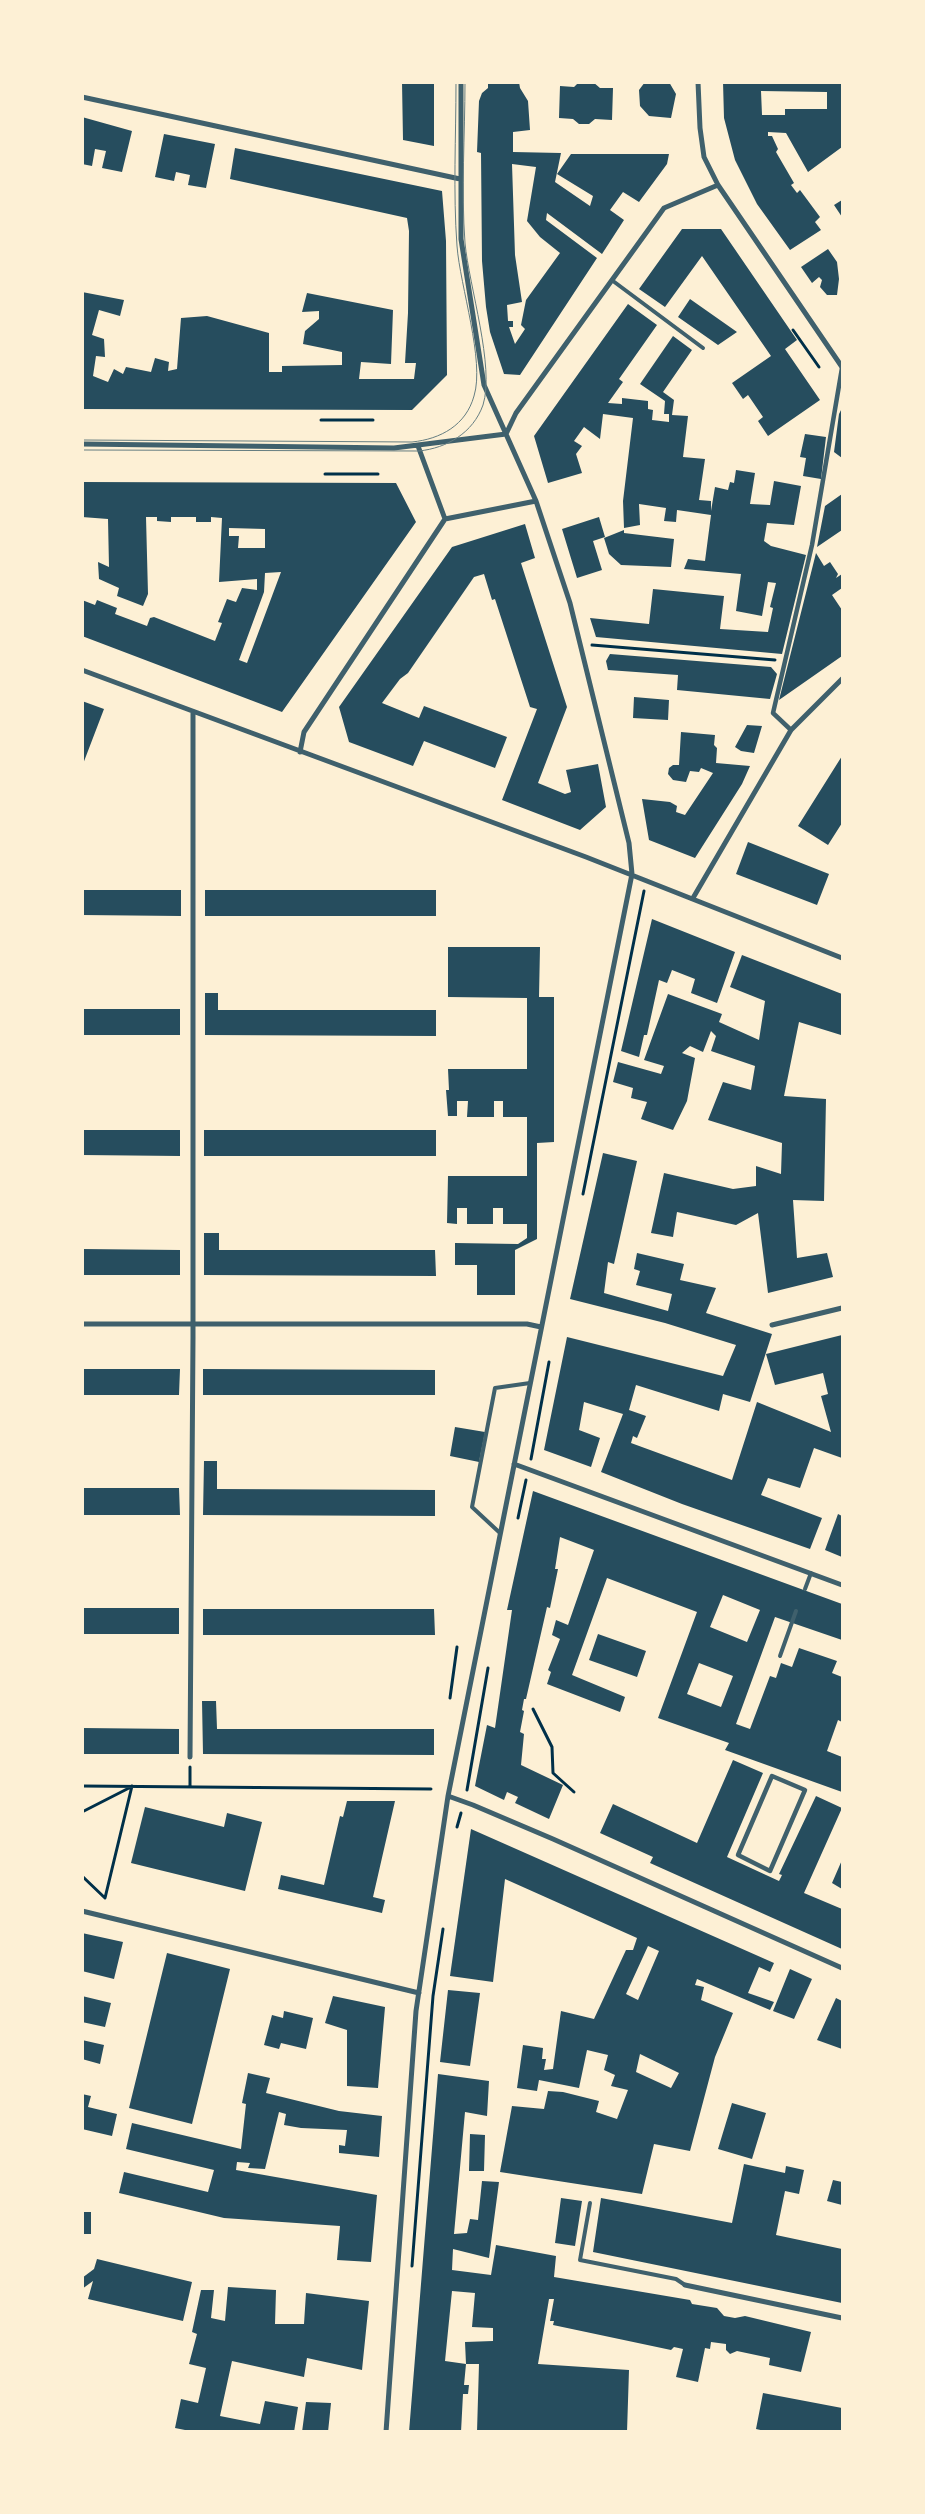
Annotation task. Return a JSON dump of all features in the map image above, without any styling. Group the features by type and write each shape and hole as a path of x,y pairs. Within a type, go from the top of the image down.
{"street":[{"path":"386,2432 419,1993 448,1796 632,874 629,843 580,644 536,501 484,385 463,261 460,179 461,82"},
{"path":"698,82 700,128 704,157 718,185 842,367 812,545 773,713 791,730"},
{"path":"82,97 460,179"},
{"path":"506,434 516,413 664,208 718,185"},
{"path":"82,444 418,446 506,434"},
{"path":"418,446 445,520"},
{"path":"300,752 304,732 445,520 536,501"},
{"path":"82,670 632,874 842,958"},
{"path":"693,898 791,730 842,679"},
{"path":"190,1757 193,1324 192,712"},
{"path":"772,1324 842,1308"},
{"path":"82,1324 527,1324 541,1327"},
{"path":"514,1464 842,1585"},
{"path":"772,1776 805,1790 770,1871 738,1855 772,1776"},
{"path":"448,1796 535,1832 842,1968"},
{"path":"82,1912 419,1993"},
{"path":"685,2286 842,2318"}],"lane":[{"path":"613,281 703,348"},
{"path":"500,1533 472,1507 495,1388 530,1383"},
{"path":"805,1589 811,1573"},
{"path":"780,1656 796,1611"},
{"path":"590,2203 580,2260 676,2279 685,2286"}],"path":[{"path":"793,330 819,367"},
{"path":"321,420 373,420"},
{"path":"325,474 378,474"},
{"path":"592,645 786,661"},
{"path":"581,1202 646,880"},
{"path":"532,1451 550,1358"},
{"path":"517,1521 525,1486"},
{"path":"450,1698 457,1647"},
{"path":"468,1787 490,1659"},
{"path":"533,1709 552,1747 553,1773 574,1792"},
{"path":"190,1757 190,1787"},
{"path":"82,1786 431,1789"},
{"path":"82,1812 132,1786"},
{"path":"82,1876 105,1898 132,1786"},
{"path":"456,1830 460,1818"},
{"path":"411,2275 433,1996 443,1927"}],"building":[{"path":"402,82 434,82 434,146 403,140"},
{"path":"488,82 519,82 520,88 528,101 530,130 513,132 513,152 561,153 555,182 590,206 593,196 557,174 571,154 669,154 667,164 639,202 623,192 610,210 624,220 602,254 547,213 546,220 597,258 520,375 504,374 490,332 486,307 482,261 481,153 477,152 479,101 482,93 488,88","holes":["512,164 536,167 527,221 540,237 560,253 526,300 521,325 525,329 515,344 509,327 513,327 513,321 508,321 507,305 522,302 515,255"]},
{"path":"579,82 593,82 600,88 613,88 612,120 595,119 589,124 579,124 573,119 559,118 560,86 574,87"},
{"path":"645,82 669,82 676,94 671,118 649,116 640,106 639,90"},
{"path":"723,82 842,82 842,147 808,172 786,133 768,132 768,136 772,136 778,149 776,152 794,183 791,185 797,193 800,190 820,217 815,222 821,230 790,250 757,204 735,160 724,118","holes":["761,91 827,92 827,109 785,109 785,115 762,115"]},
{"path":"82,117 132,131 122,172 102,168 106,151 95,149 92,166 82,164"},
{"path":"164,134 215,144 206,188 188,185 190,175 176,172 174,181 155,177"},
{"path":"235,148 442,191 446,241 447,375 412,410 82,409 82,292 124,300 120,316 99,310 92,335 104,339 105,357 96,356 93,376 108,382 114,369 123,374 126,367 151,372 155,358 169,362 168,371 177,369 181,318 207,316 269,333 269,372 282,372 282,366 342,365 342,352 303,344 305,331 319,319 319,311 302,312 307,293 393,310 391,364 361,362 359,379 414,379 416,363 405,363 408,313 409,231 407,218 230,179"},
{"path":"842,200 842,217 834,205"},
{"path":"682,229 721,229 797,340 785,349 820,400 768,436 758,421 763,417 748,395 743,399 732,383 771,356 702,256 665,307 639,289"},
{"path":"828,249 837,262 839,279 837,295 827,295 820,287 822,280 819,277 812,283 801,267"},
{"path":"690,299 737,332 718,345 678,317"},
{"path":"628,304 657,325 619,379 623,382 608,403 622,404 622,398 648,401 648,409 653,410 652,420 669,422 669,414 664,414 665,401 640,384 673,336 692,350 663,392 674,400 672,415 688,416 683,457 705,459 699,500 711,501 711,511 715,487 728,490 730,482 734,483 736,470 755,473 750,504 770,505 774,481 801,486 794,525 767,523 764,541 771,546 806,555 782,654 596,637 590,618 649,624 653,589 724,596 720,629 768,632 773,608 770,607 776,583 768,582 762,616 736,611 741,574 684,569 688,559 705,561 711,515 677,510 676,522 664,521 666,508 639,504 640,525 624,528 623,501 633,418 603,414 600,439 584,427 574,441 582,446 576,454 582,473 548,483 534,436"},
{"path":"842,408 842,458 834,452 839,414"},
{"path":"805,434 826,437 821,479 803,476 806,458 800,457"},
{"path":"82,482 396,483 416,522 282,712 82,636 82,600 95,605 97,600 117,608 115,614 147,626 150,618 154,617 215,641 222,623 218,622 227,599 236,602 242,588 257,590 257,579 219,582 222,518 211,517 211,522 196,522 196,517 171,517 171,522 157,521 157,517 146,517 148,594 143,606 117,596 119,588 99,579 98,562 109,567 108,519 82,517","holes":["229,528 265,529 265,548 238,548 239,536 229,536","281,572 247,663 239,660 264,592 265,573"]},
{"path":"842,494 842,530 817,547 825,506"},
{"path":"599,517 605,537 593,541 602,570 577,578 562,529"},
{"path":"525,524 535,558 521,563 567,707 538,783 565,794 571,792 566,770 598,764 606,807 580,830 502,800 537,709 530,707 495,599 492,600 484,574 474,577 408,673 400,679 382,703 419,718 424,706 507,737 495,768 424,741 413,766 349,742 339,707 452,547"},
{"path":"624,530 624,533 674,539 671,567 621,565 609,554 604,538"},
{"path":"816,553 824,566 830,562 838,574 836,578 842,574 842,588 832,595 842,610 842,656 779,700"},
{"path":"610,654 771,667 777,674 770,699 677,690 678,675 608,670 606,661"},
{"path":"634,697 669,700 668,720 633,718"},
{"path":"82,701 104,709 83,764 82,764"},
{"path":"747,725 762,726 754,753 741,751 735,747"},
{"path":"681,732 715,735 714,745 717,748 716,763 750,766 742,784 695,858 649,840 642,799 670,802 677,806 676,812 685,815 713,773 701,768 699,772 690,771 686,782 673,780 668,774 669,768 673,765 679,765"},
{"path":"842,756 842,823 828,845 798,826"},
{"path":"748,842 829,874 817,905 736,874"},
{"path":"82,890 181,890 181,916 82,915"},
{"path":"205,890 436,890 436,916 205,916"},
{"path":"652,919 735,952 717,1003 691,993 695,979 672,970 667,983 659,980 647,1035 644,1035 639,1057 621,1051"},
{"path":"448,947 540,947 539,997 554,997 554,1142 537,1143 537,1239 515,1250 515,1295 477,1295 477,1265 455,1265 455,1243 518,1244 527,1238 527,1224 503,1224 503,1208 493,1208 493,1224 467,1224 467,1208 457,1208 457,1224 447,1223 448,1176 527,1176 527,1117 503,1117 503,1101 494,1101 494,1117 467,1117 468,1101 457,1101 457,1116 448,1116 446,1090 449,1090 448,1069 527,1069 527,998 448,997"},
{"path":"742,955 842,994 841,1035 799,1022 784,1096 826,1099 824,1201 793,1200 797,1258 827,1253 833,1277 768,1293 758,1213 736,1225 677,1212 673,1237 651,1233 664,1173 733,1189 756,1186 756,1166 781,1174 782,1143 708,1120 723,1082 751,1090 755,1066 711,1051 716,1036 711,1031 703,1052 690,1046 682,1053 695,1058 687,1101 673,1130 641,1119 647,1102 631,1098 633,1088 613,1082 618,1062 661,1074 664,1066 644,1060 668,994 722,1014 719,1022 759,1040 765,1001 730,987"},
{"path":"205,993 218,993 218,1010 436,1010 436,1036 205,1035"},
{"path":"82,1009 180,1009 180,1035 82,1035"},
{"path":"82,1130 180,1130 180,1156 82,1155"},
{"path":"204,1130 436,1130 436,1156 204,1156"},
{"path":"603,1153 637,1161 614,1264 608,1262 604,1293 668,1311 672,1294 636,1285 640,1271 634,1269 637,1253 684,1264 680,1280 716,1288 706,1313 772,1334 750,1402 723,1394 719,1411 636,1385 629,1410 646,1416 637,1438 633,1436 631,1443 732,1480 757,1402 831,1432 821,1396 828,1394 823,1373 775,1385 766,1354 842,1335 842,1458 814,1448 800,1488 768,1478 761,1495 822,1518 810,1549 682,1504 601,1472 623,1414 584,1402 579,1430 600,1438 591,1467 544,1450 567,1337 723,1376 736,1345 665,1323 570,1299"},
{"path":"204,1233 219,1233 219,1250 435,1250 436,1276 204,1275"},
{"path":"82,1249 180,1250 180,1275 82,1275"},
{"path":"82,1369 180,1369 179,1395 82,1395"},
{"path":"203,1369 435,1370 435,1395 203,1395"},
{"path":"455,1427 485,1432 479,1462 450,1456"},
{"path":"204,1461 217,1461 217,1489 435,1490 435,1516 203,1515"},
{"path":"82,1488 179,1488 180,1515 82,1515"},
{"path":"533,1491 842,1604 842,1640 775,1617 736,1724 750,1729 770,1676 776,1678 781,1663 792,1667 799,1648 837,1661 832,1673 842,1677 842,1722 838,1720 827,1751 842,1757 842,1792 725,1750 729,1743 658,1718 697,1612 607,1578 572,1675 625,1697 620,1712 547,1684 551,1672 548,1670 560,1639 552,1635 556,1620 568,1625 594,1550 560,1537 555,1569 558,1569 550,1608 547,1607 526,1699 524,1699 520,1732 524,1734 521,1765 563,1785 549,1819 515,1803 518,1797 507,1792 504,1800 475,1786 487,1725 495,1728 512,1610 507,1610","holes":["723,1595 760,1610 747,1642 710,1627","699,1663 733,1676 721,1707 687,1694"]},
{"path":"838,1514 842,1516 842,1557 825,1550"},
{"path":"82,1608 179,1608 179,1634 82,1634"},
{"path":"203,1609 434,1609 435,1635 203,1635"},
{"path":"598,1634 646,1651 637,1677 589,1660"},
{"path":"202,1701 216,1701 217,1729 434,1729 434,1755 203,1754"},
{"path":"82,1728 179,1729 179,1754 82,1754"},
{"path":"733,1760 763,1773 727,1857 779,1881 782,1875 779,1874 816,1796 842,1808 804,1893 842,1909 842,1949 650,1863 653,1857 600,1833 613,1804 697,1843"},
{"path":"347,1801 395,1801 373,1897 385,1900 382,1913 278,1889 281,1875 324,1885 340,1816 343,1817"},
{"path":"145,1807 224,1827 227,1813 262,1822 245,1891 131,1863"},
{"path":"471,1829 774,1963 770,1972 759,1967 748,1993 774,2002 770,2010 697,1979 695,1985 704,1987 701,2000 733,2013 715,2057 690,2151 654,2144 642,2194 500,2172 512,2106 544,2109 548,2091 563,2092 599,2101 596,2112 617,2119 628,2090 611,2086 615,2075 604,2070 608,2055 587,2050 579,2088 539,2080 537,2091 517,2088 523,2045 543,2048 542,2059 546,2059 544,2070 553,2069 561,2011 594,2019 626,1950 633,1950 637,1938 505,1879 493,1982 450,1976","holes":["648,1946 659,1951 638,2000 626,1994","640,2054 679,2073 671,2088 636,2072"]},
{"path":"842,1860 842,1889 832,1883"},
{"path":"82,1933 123,1942 114,1979 82,1971"},
{"path":"167,1953 230,1969 192,2124 129,2108"},
{"path":"790,1969 812,1979 794,2019 773,2011"},
{"path":"448,1990 480,1993 470,2066 440,2062"},
{"path":"82,1996 111,2003 105,2027 82,2022"},
{"path":"333,1996 385,2007 378,2088 347,2086 347,2030 325,2023"},
{"path":"836,1998 842,2001 842,2049 817,2040"},
{"path":"284,2011 313,2018 306,2049 281,2043 279,2049 264,2045 272,2015 283,2018"},
{"path":"82,2040 104,2045 100,2064 82,2059"},
{"path":"248,2073 270,2078 266,2093 339,2111 382,2116 379,2157 339,2153 339,2145 345,2146 347,2130 301,2128 284,2125 286,2114 279,2112 265,2169 248,2168 250,2163 237,2162 236,2170 377,2195 371,2262 337,2260 340,2226 224,2218 119,2193 124,2172 208,2192 214,2170 126,2149 132,2123 241,2149 246,2104 242,2103"},
{"path":"438,2074 489,2081 487,2116 465,2112 454,2234 467,2233 470,2219 478,2220 482,2181 499,2182 489,2258 453,2249 452,2270 491,2275 496,2245 556,2256 554,2277 690,2300 692,2304 717,2308 724,2316 735,2318 745,2316 811,2332 801,2372 769,2365 770,2358 737,2351 730,2354 726,2350 726,2344 711,2342 710,2349 705,2348 698,2382 676,2377 683,2349 674,2347 671,2350 553,2325 554,2321 550,2321 554,2299 549,2299 538,2364 629,2370 627,2432 477,2432 479,2364 466,2364 464,2385 469,2385 468,2394 463,2394 461,2432 409,2432","holes":["452,2291 475,2293 472,2327 493,2328 493,2341 465,2342 466,2364 445,2361"]},
{"path":"82,2094 91,2096 88,2107 117,2114 112,2136 82,2129"},
{"path":"732,2103 766,2113 752,2159 718,2149"},
{"path":"470,2134 485,2135 484,2171 469,2171"},
{"path":"744,2164 785,2173 786,2166 804,2170 799,2194 785,2191 776,2235 842,2249 842,2303 593,2252 601,2198 732,2223"},
{"path":"833,2180 842,2182 842,2205 827,2201"},
{"path":"561,2198 582,2201 575,2246 555,2243"},
{"path":"82,2212 91,2212 91,2234 82,2234"},
{"path":"97,2259 192,2282 183,2321 88,2299 93,2281 82,2289 82,2278 94,2269"},
{"path":"228,2287 276,2290 275,2324 304,2324 306,2293 369,2301 362,2370 307,2358 304,2377 232,2361 220,2416 260,2424 265,2401 298,2407 294,2432 195,2432 175,2428 181,2399 198,2403 206,2368 189,2364 197,2334 192,2332 201,2290 214,2290 211,2318 225,2321"},
{"path":"763,2393 842,2408 842,2432 769,2432 756,2429"},
{"path":"306,2402 331,2403 328,2432 302,2432"}],"tram line":[{"path":"82,440 412,442 433,438 459,423 470,406 477,381 471,323 457,246 455,185 456,82"},
{"path":"82,450 419,451 449,443 466,431 479,415 483,405 486,389 486,370 484,348 465,243 463,183 465,82"}]}
